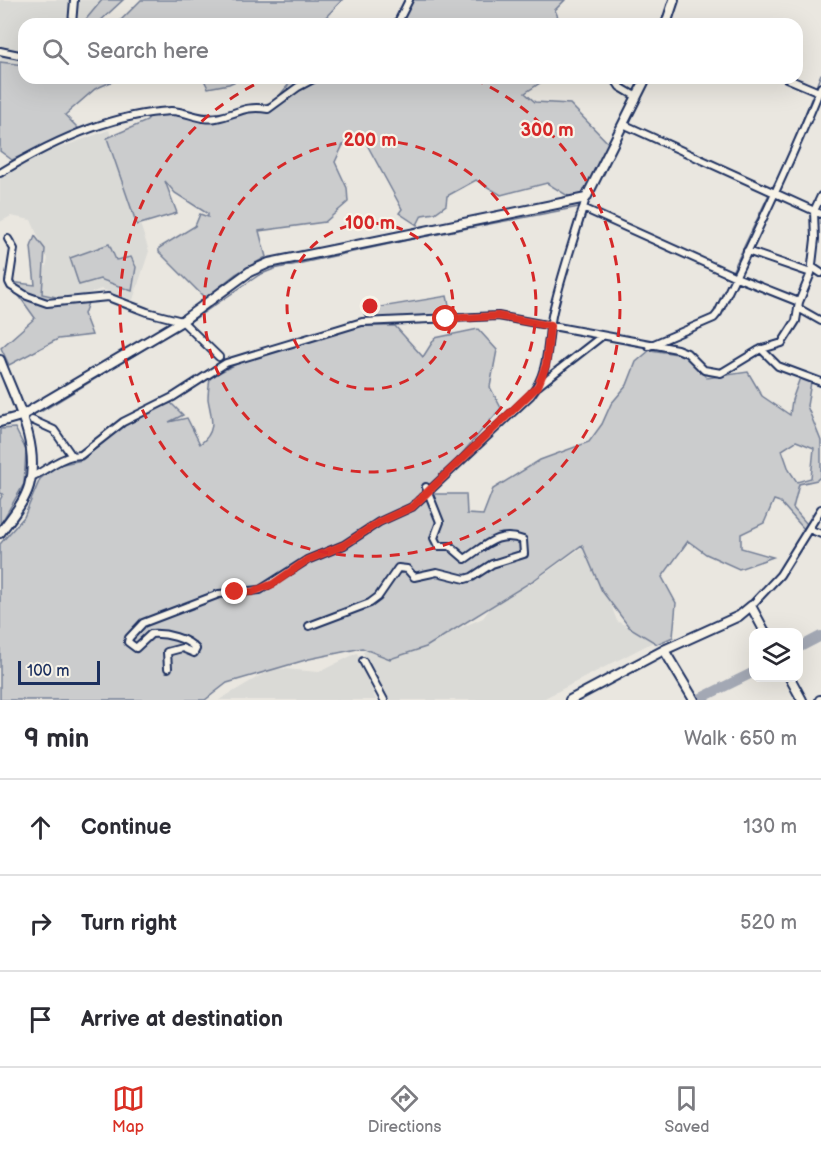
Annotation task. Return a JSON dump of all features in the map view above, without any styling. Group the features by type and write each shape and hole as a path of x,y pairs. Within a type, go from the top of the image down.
{"street":[{"path":"72,18 74,0"},
{"path":"400,18 409,0"},
{"path":"668,18 674,0"},
{"path":"0,51 18,55"},
{"path":"0,172 87,128 150,113 182,112 211,118 245,107 268,109 306,84"},
{"path":"618,84 637,97"},
{"path":"538,386 546,365 550,326 586,198 643,84"},
{"path":"648,346 714,318 785,173 820,92 801,84"},
{"path":"623,124 817,212"},
{"path":"31,477 41,473 52,462 81,455 123,422 173,397 226,363 362,322 498,316 687,353 704,370 712,372 730,369 761,349 782,343 791,331 811,270 817,212 821,196"},
{"path":"0,422 21,416 182,321 249,272 269,263 586,198"},
{"path":"584,207 799,305 821,321"},
{"path":"8,239 14,249 9,282 11,286 27,296 46,303 108,297 147,312 182,321 219,357"},
{"path":"747,251 821,273"},
{"path":"168,668 167,652 182,648 194,653 196,649 187,641 159,633 152,634 136,648 128,642 129,638 143,623 219,594 260,590 307,560 344,545 379,522 412,507 427,490 538,386 603,336"},
{"path":"761,349 778,366 821,382"},
{"path":"0,360 30,447 31,477 24,499 0,533"},
{"path":"32,420 54,430 72,456"},
{"path":"309,626 370,603 378,597 398,568 407,569 414,577 445,572 465,579 479,574 492,564 524,554 523,540 506,536 494,539 465,559 450,546 438,546 434,538 440,522 427,490"},
{"path":"570,700 664,650 740,616 775,581 821,509"},
{"path":"809,529 821,534"},
{"path":"751,606 762,628"},
{"path":"664,650 694,700"},
{"path":"363,661 384,700"},
{"path":"792,682 802,700"}],"shaded area":[{"path":"0,0 118,0 104,18 18,18 18,78 0,80"},
{"path":"102,0 123,0 104,18 87,18"},
{"path":"141,0 342,0 324,18 123,18"},
{"path":"411,0 565,0 555,10 558,18 399,18"},
{"path":"0,62 18,64 18,84 106,84 95,89 65,115 79,129 12,160 0,151"},
{"path":"206,84 229,84 208,88"},
{"path":"289,84 538,84 525,93 535,102 570,104 610,145 587,192 571,198 547,183 501,195 476,180 447,196 446,205 435,213 422,215 417,225 399,213 402,209 365,141 343,145 335,162 347,188 348,202 325,222 259,231 266,257 236,274 205,298 159,252 159,248 195,226 200,214 208,217 208,214 175,193 165,181 177,213 137,225 107,138 147,121 150,113 180,115 230,112 274,102"},
{"path":"109,130 149,251 133,300 101,289 62,303 38,295 48,259 31,220 11,216 0,222 0,176 48,152"},
{"path":"35,236 45,249 42,294 70,300 90,297 84,314 92,335 58,339 9,365 1,348 35,318 9,282 35,285 31,247"},
{"path":"109,244 116,260 131,257 136,267 132,291 100,279 79,285 70,258"},
{"path":"447,296 451,314 366,319 363,310"},
{"path":"358,326 395,326 423,357 435,338 478,329 497,350 490,387 501,408 430,491 432,494 466,494 467,514 483,515 493,489 540,460 589,442 602,424 611,404 627,385 636,362 650,350 684,355 707,378 748,372 762,396 790,415 792,400 801,375 811,382 807,406 821,441 821,476 817,480 799,484 793,508 807,524 804,529 780,502 774,500 764,523 741,534 741,548 773,557 739,569 706,554 688,541 662,577 676,603 673,637 657,644 629,627 602,591 582,545 534,580 426,647 390,659 362,648 309,659 227,683 205,700 0,700 0,544 24,517 40,479 58,465 82,460 140,412 171,403 183,415 169,422 187,418 200,444 209,434 212,423 208,399 210,378 263,353","holes":["796,441 814,448 811,478 797,482 789,470 782,450"]},
{"path":"15,428 26,450 24,484 0,525 0,500 3,494 0,493 0,429"},
{"path":"588,543 617,621 655,641 541,700 390,700 373,675 363,652 390,640 412,649 483,618 500,595 529,585"},
{"path":"357,653 376,700 219,700 273,668 319,672"}],"waterway":[{"path":"815,89 821,74"},
{"path":"784,167 813,94"},
{"path":"772,188 782,171"},
{"path":"732,272 770,192"},
{"path":"187,324 259,275 274,269 422,237 579,207"},
{"path":"679,254 729,278 730,276"},
{"path":"42,411 182,326"},
{"path":"803,645 821,636"},
{"path":"697,700 749,674"}],"route":[{"path":"235,592 252,592 273,584 307,560 344,545 379,522 412,507 538,386 546,365 550,326 498,316 446,319"}]}
